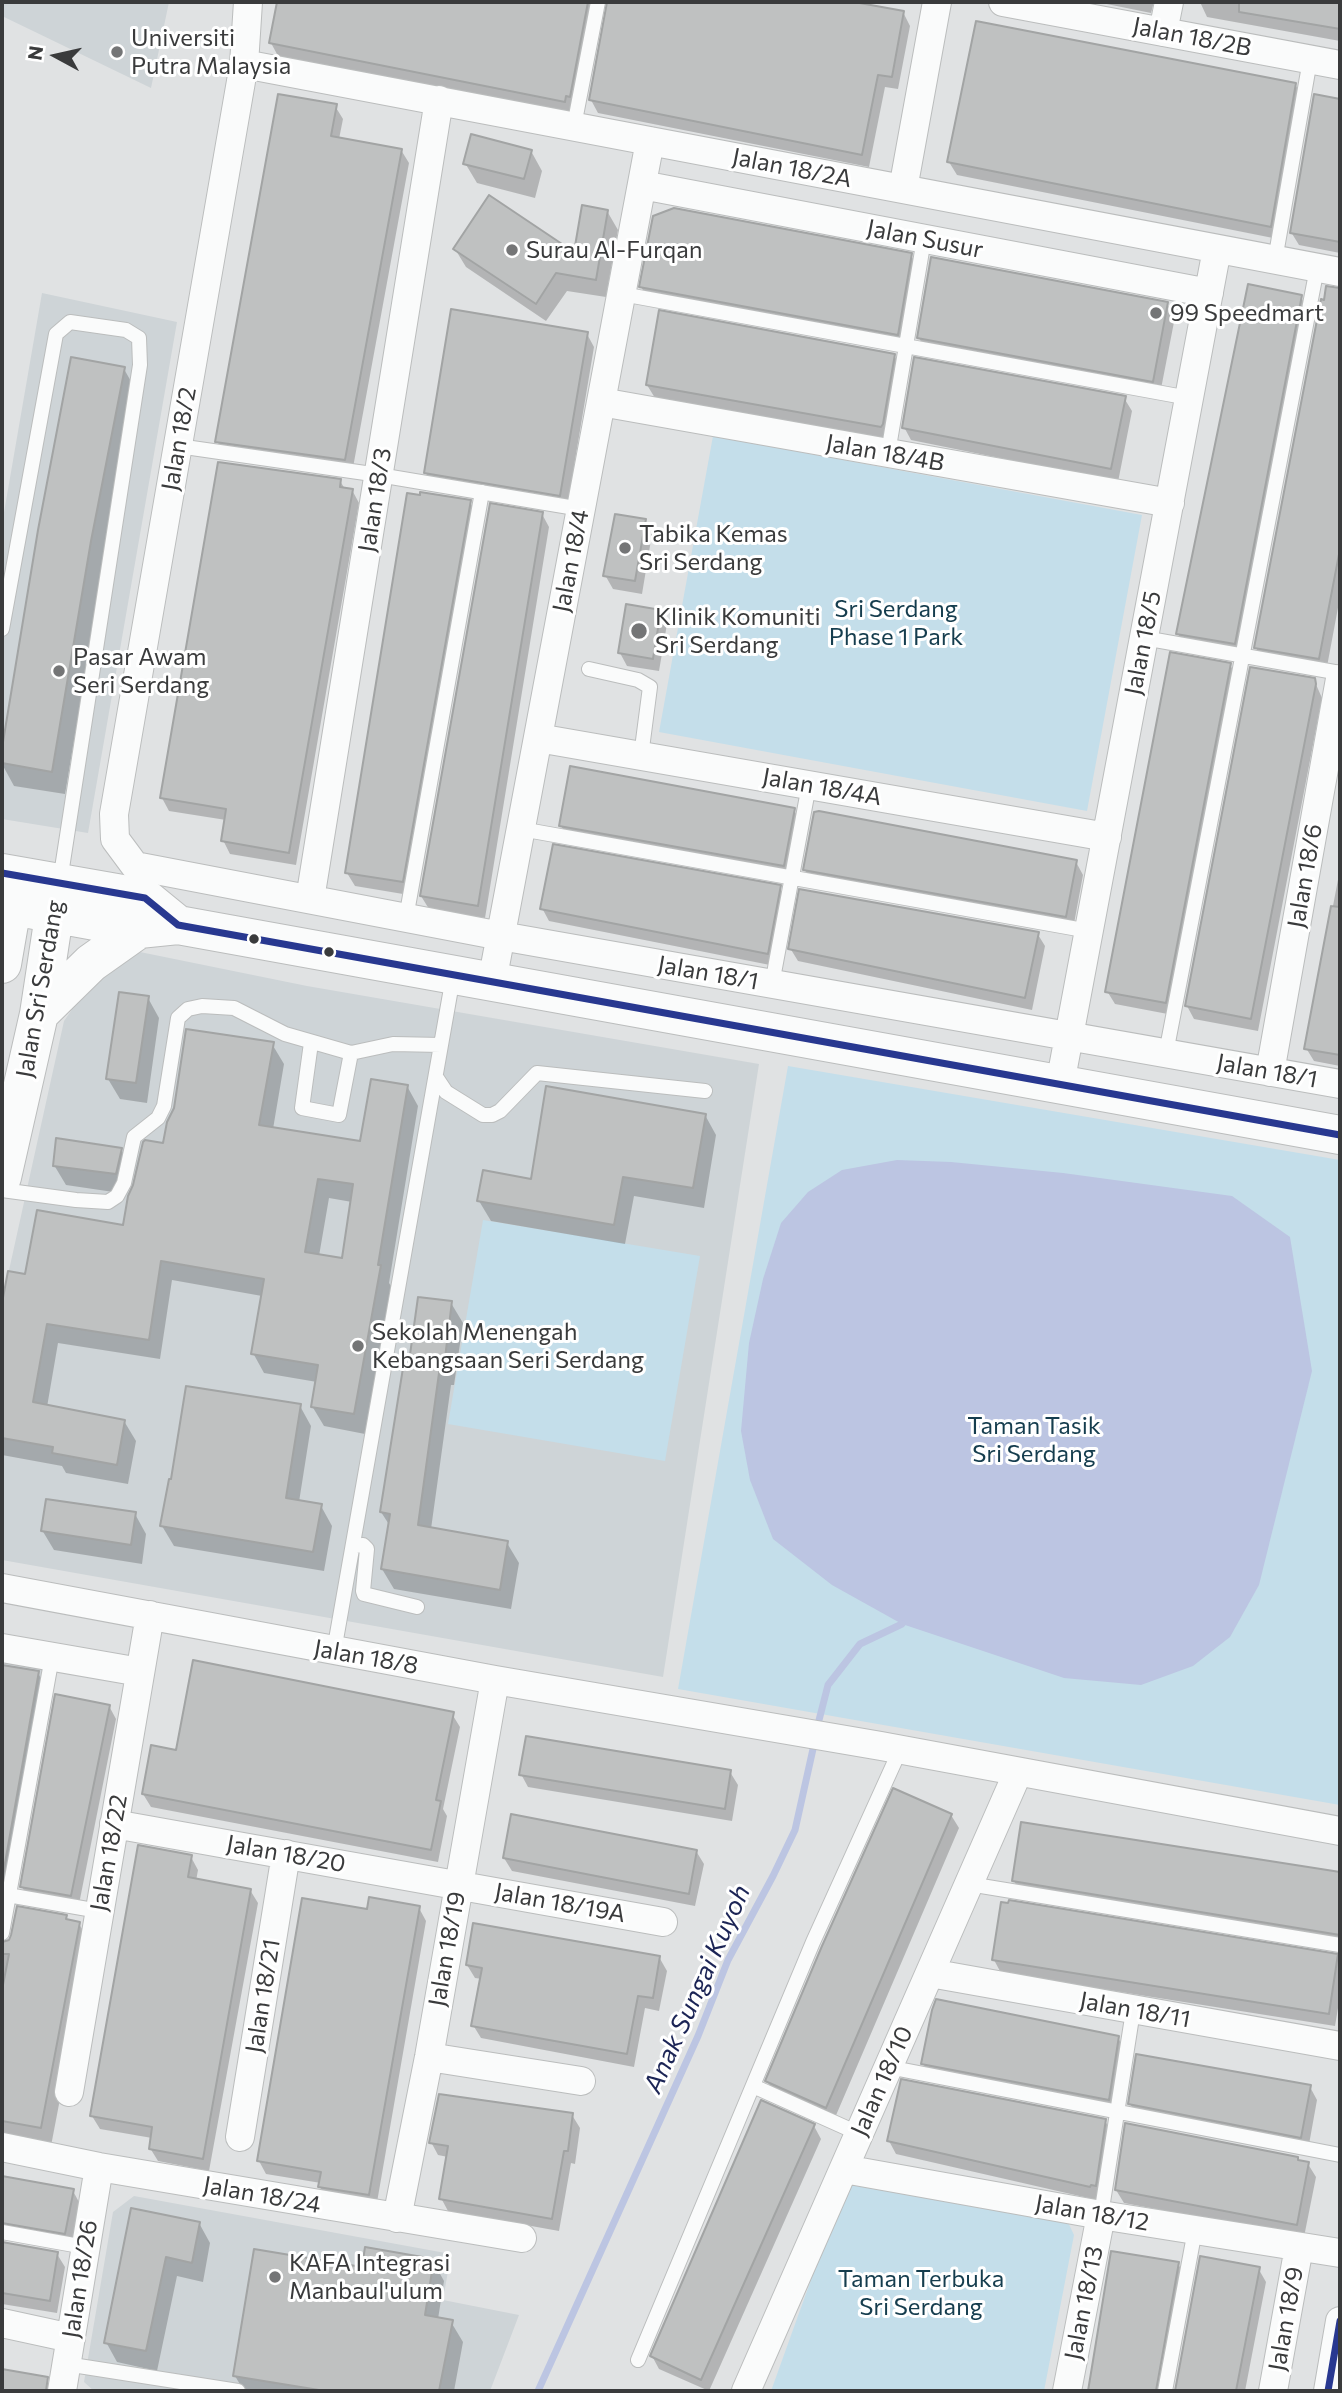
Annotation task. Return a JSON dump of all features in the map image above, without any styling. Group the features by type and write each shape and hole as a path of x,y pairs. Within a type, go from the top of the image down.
{"street":[{"name":"Jalan 18/2","path":"114,814 244,64 248,2"},
{"path":"903,189 937,2"},
{"name":"Jalan 18/2B","path":"1003,2 1340,65"},
{"path":"1163,32 1170,2"},
{"name":"Jalan 18/2A","path":"244,64 1329,270"},
{"name":"Jalan 18/3","path":"310,899 439,100"},
{"name":"Jalan 18/4","path":"492,982 650,141"},
{"name":"Jalan Susur","path":"642,185 1209,293"},
{"name":"Jalan 18/5","path":"1060,1084 1217,249"},
{"name":"Jalan 18/4B","path":"601,402 1170,503"},
{"name":"Jalan 18/6","path":"1270,1072 1340,680"},
{"name":"Jalan 18/4A","path":"538,738 1107,837"},
{"name":"Jalan 18/1","path":"114,814 115,839 135,866 500,936 1340,1084"},
{"path":"8,890 57,898 145,898 178,925"},
{"name":"Jalan Sri Serdang","path":"2,964 8,890"},
{"path":"57,898 139,929 178,925 1340,1135"},
{"name":"Jalan Sri Serdang","path":"2,1177 39,1014 57,898"},
{"path":"39,1014 91,963 139,929"},
{"name":"Jalan 18/8","path":"2,1588 334,1651 900,1750 1340,1831"},
{"name":"Jalan 18/22","path":"69,2092 150,1615"},
{"path":"2,1648 140,1672"},
{"name":"Jalan 18/19","path":"397,2218 429,2056 495,1680"},
{"name":"Jalan 18/10","path":"746,2391 1018,1772"},
{"name":"Jalan 18/20","path":"114,1824 458,1884"},
{"name":"Jalan 18/21","path":"240,2137 286,1854"},
{"name":"Jalan 18/19A","path":"458,1884 663,1922"},
{"name":"Jalan 18/11","path":"930,1973 1340,2046"},
{"path":"429,2056 581,2081"},
{"name":"Jalan 18/24","path":"2,2147 522,2238"},
{"name":"Jalan 18/26","path":"62,2391 99,2166"},
{"name":"Jalan 18/12","path":"844,2169 1101,2215 1340,2253"},
{"name":"Jalan 18/13","path":"1067,2391 1101,2215"},
{"name":"Jalan 18/9","path":"1273,2391 1299,2247"},
{"path":"1328,2391 1340,2321"},
{"path":"2,2323 68,2351"}],"lane":[{"path":"574,126 598,2"},
{"path":"1275,260 1310,60"},
{"path":"888,453 924,239"},
{"path":"1166,1053 1242,656 1329,270"},
{"path":"622,293 1189,398"},
{"path":"2,629 56,334 70,322 126,330 139,338 141,365 57,898"},
{"path":"178,446 379,475 581,509"},
{"path":"406,918 482,492"},
{"path":"1144,638 1340,673"},
{"path":"589,668 638,680 650,687 641,756"},
{"path":"772,984 809,785"},
{"path":"521,829 1089,931"},
{"path":"334,1651 454,975"},
{"path":"2,1190 108,1202 117,1196 124,1184 134,1137 158,1118 164,1106 178,1018 188,1009 202,1006 234,1009 277,1031 351,1054 393,1044 441,1045"},
{"path":"311,1043 302,1108 339,1115 351,1054"},
{"path":"436,1077 446,1092 483,1115 500,1111 537,1073 705,1091"},
{"path":"353,1546 363,1545 367,1549 364,1594 417,1607"},
{"path":"2,1933 5,1895 52,1657"},
{"path":"638,2360 819,1930 900,1750"},
{"path":"969,1884 1340,1945"},
{"path":"5,1895 99,1911"},
{"path":"1101,2215 1133,2011"},
{"path":"888,2067 1340,2155"},
{"path":"753,2086 860,2134"},
{"path":"1165,2391 1195,2230"},
{"path":"2,2232 85,2247"},
{"path":"68,2351 238,2391"}],"shaded area":[{"name":"Universiti Putra Malaysia","path":"2,2 169,2 151,88 2,16"},
{"name":"Pasar Awam Seri Serdang","path":"42,293 177,322 88,833 2,819 2,524"},
{"name":"Sekolah Menengah Kebangsaan Seri Serdang","path":"140,952 307,986 759,1064 663,1677 2,1560 2,1302 64,1021 80,998 119,959"},
{"name":"Taman Tasik Sri Serdang","path":"897,1160 951,1162 1063,1173 1232,1196 1290,1237 1312,1371 1259,1585 1230,1637 1193,1666 1141,1685 1064,1678 902,1624 832,1585 773,1539 750,1480 741,1431 749,1343 763,1279 781,1223 808,1192 842,1170"},
{"path":"2,1657 45,1664 2,1897"},
{"name":"KAFA Integrasi Manbaul'ulum","path":"134,2196 451,2254 443,2300 519,2315 490,2391 94,2391 84,2382 113,2212"}],"green space":[{"name":"Sri Serdang Phase 1 Park","path":"713,436 1142,515 1087,811 659,732"},
{"name":"Taman Tasik Sri Serdang","path":"788,1066 1340,1160 1340,1805 678,1689"},
{"path":"483,1220 700,1256 665,1461 448,1424"},
{"name":"Taman Terbuka Sri Serdang","path":"860,2182 1065,2216 1074,2235 1044,2391 771,2391 844,2188"}],"building":[{"path":"277,2 588,2 570,97 566,96 565,102 269,43"},
{"path":"607,2 854,2 904,11 892,77 878,75 862,155 589,100"},
{"path":"1239,2 1340,2 1340,29 1239,12"},
{"path":"976,21 1296,83 1271,227 947,162"},
{"path":"278,94 337,104 331,136 402,149 345,460 215,442"},
{"path":"1314,94 1340,99 1340,242 1290,233"},
{"path":"471,134 532,150 524,179 463,164"},
{"name":"Surau Al-Furqan","path":"489,195 574,252 582,205 608,210 596,280 556,273 536,304 453,249"},
{"path":"674,208 912,253 898,335 639,287 653,216"},
{"path":"931,257 1168,302 1153,382 917,338"},
{"path":"1248,284 1302,295 1235,644 1176,634"},
{"path":"1326,286 1340,288 1340,549 1319,659 1254,648 1321,299 1324,300"},
{"path":"451,309 588,332 560,496 424,473"},
{"path":"659,310 895,354 883,424 881,427 646,385"},
{"path":"71,357 125,367 91,541 52,772 2,763 2,748 38,530"},
{"path":"914,357 1126,396 1111,469 902,428"},
{"path":"218,462 341,479 340,487 353,489 289,853 221,841 226,809 160,798"},
{"path":"420,492 471,500 403,882 345,873 407,493 420,495"},
{"path":"490,503 543,512 478,906 420,896"},
{"name":"Tabika Kemas Sri Serdang","path":"615,514 646,519 635,581 603,576"},
{"name":"Klinik Komuniti Sri Serdang","path":"626,604 661,610 653,659 618,653"},
{"path":"1170,652 1231,663 1166,1003 1105,992"},
{"path":"1250,667 1315,678 1316,684 1251,1019 1185,1006"},
{"path":"570,766 795,808 784,866 559,826"},
{"path":"814,812 1077,860 1066,917 803,870"},
{"path":"553,844 781,885 768,954 540,909"},
{"path":"799,889 1039,932 1025,998 788,949"},
{"path":"1331,906 1340,907 1340,1055 1304,1049"},
{"path":"119,992 149,996 136,1083 106,1079"},
{"path":"186,1029 274,1042 259,1125 360,1141 371,1079 408,1085 378,1265 381,1265 354,1414 311,1407 318,1365 251,1354 264,1279 161,1261 149,1340 47,1324 33,1402 125,1420 117,1465 52,1453 53,1447 2,1438 2,1303 8,1271 25,1274 37,1210 123,1225 143,1142 163,1143 167,1122 174,1108","holes":["318,1179 353,1184 342,1258 305,1252"]},
{"path":"546,1086 706,1114 693,1188 623,1177 614,1225 477,1201 483,1170 531,1179"},
{"path":"56,1138 122,1148 116,1174 53,1166"},
{"path":"418,1297 452,1301 444,1366 440,1366 418,1525 508,1541 500,1590 381,1569 390,1514 380,1512 403,1368 408,1369"},
{"path":"186,1386 301,1404 286,1498 322,1504 313,1552 160,1526 171,1479"},
{"path":"46,1499 136,1512 131,1545 41,1531"},
{"path":"193,1660 454,1712 436,1800 441,1801 431,1850 142,1794 151,1745 176,1750"},
{"path":"2,1665 39,1671 2,1880"},
{"path":"55,1694 110,1705 71,1896 20,1887"},
{"path":"526,1736 731,1770 725,1809 519,1775"},
{"path":"893,1788 952,1814 826,2108 765,2081"},
{"path":"511,1814 697,1850 689,1894 503,1858"},
{"path":"1021,1822 1340,1872 1340,1935 1012,1881"},
{"path":"138,1845 192,1855 188,1877 251,1889 203,2159 149,2149 152,2127 90,2116"},
{"path":"369,1897 420,1906 369,2195 318,2187 321,2172 257,2161 302,1898 367,1909"},
{"path":"1009,1900 1338,1954 1329,2014 992,1960 1001,1902 1008,1903"},
{"path":"17,1906 67,1915 66,1919 80,1922 41,2128 2,2121 2,1990 9,1954 2,1954 2,1942 9,1940"},
{"path":"473,1923 660,1956 653,1998 638,1996 627,2054 471,2026 482,1968 466,1965"},
{"path":"936,1999 1119,2036 1109,2100 921,2064"},
{"path":"1136,2054 1311,2085 1301,2138 1128,2104"},
{"path":"901,2079 1106,2119 1096,2186 1090,2187 887,2141"},
{"path":"439,2094 573,2113 568,2151 564,2151 552,2219 439,2199 448,2146 429,2143"},
{"path":"761,2100 815,2124 701,2380 650,2356"},
{"path":"1125,2123 1298,2157 1298,2160 1309,2162 1297,2225 1115,2190"},
{"path":"2,2176 74,2189 65,2234 2,2223"},
{"path":"131,2208 200,2222 192,2263 166,2257 146,2351 104,2343"},
{"path":"2,2242 58,2252 50,2301 2,2293"},
{"path":"365,2247 434,2259 425,2315 453,2320 439,2391 325,2391 233,2376 254,2249 362,2267"},
{"path":"1111,2251 1179,2262 1156,2391 1088,2391"},
{"path":"1200,2256 1260,2267 1236,2391 1175,2391"},
{"path":"2,2369 48,2377 46,2391 2,2391"}],"waterway":[{"name":"Anak Sungai Kuyoh","path":"817,1728 828,1685 860,1644 902,1624"},
{"name":"Anak Sungai Kuyoh","path":"538,2391 698,2036 728,1960 795,1830 815,1740"}],"transit line":[{"path":"2,873 145,898 178,925 1340,1135"},
{"path":"1328,2391 1340,2321"}],"place":[{"name":"Universiti Putra Malaysia","path":"117,52"},
{"name":"Surau Al-Furqan","path":"512,250"},
{"name":"99 Speedmart","path":"1156,313"},
{"name":"Tabika Kemas Sri Serdang","path":"625,548"},
{"name":"Klinik Komuniti Sri Serdang","path":"639,631"},
{"name":"Pasar Awam Seri Serdang","path":"59,671"},
{"name":"Sekolah Menengah Kebangsaan Seri Serdang","path":"358,1346"},
{"name":"KAFA Integrasi Manbaul'ulum","path":"275,2277"}]}
